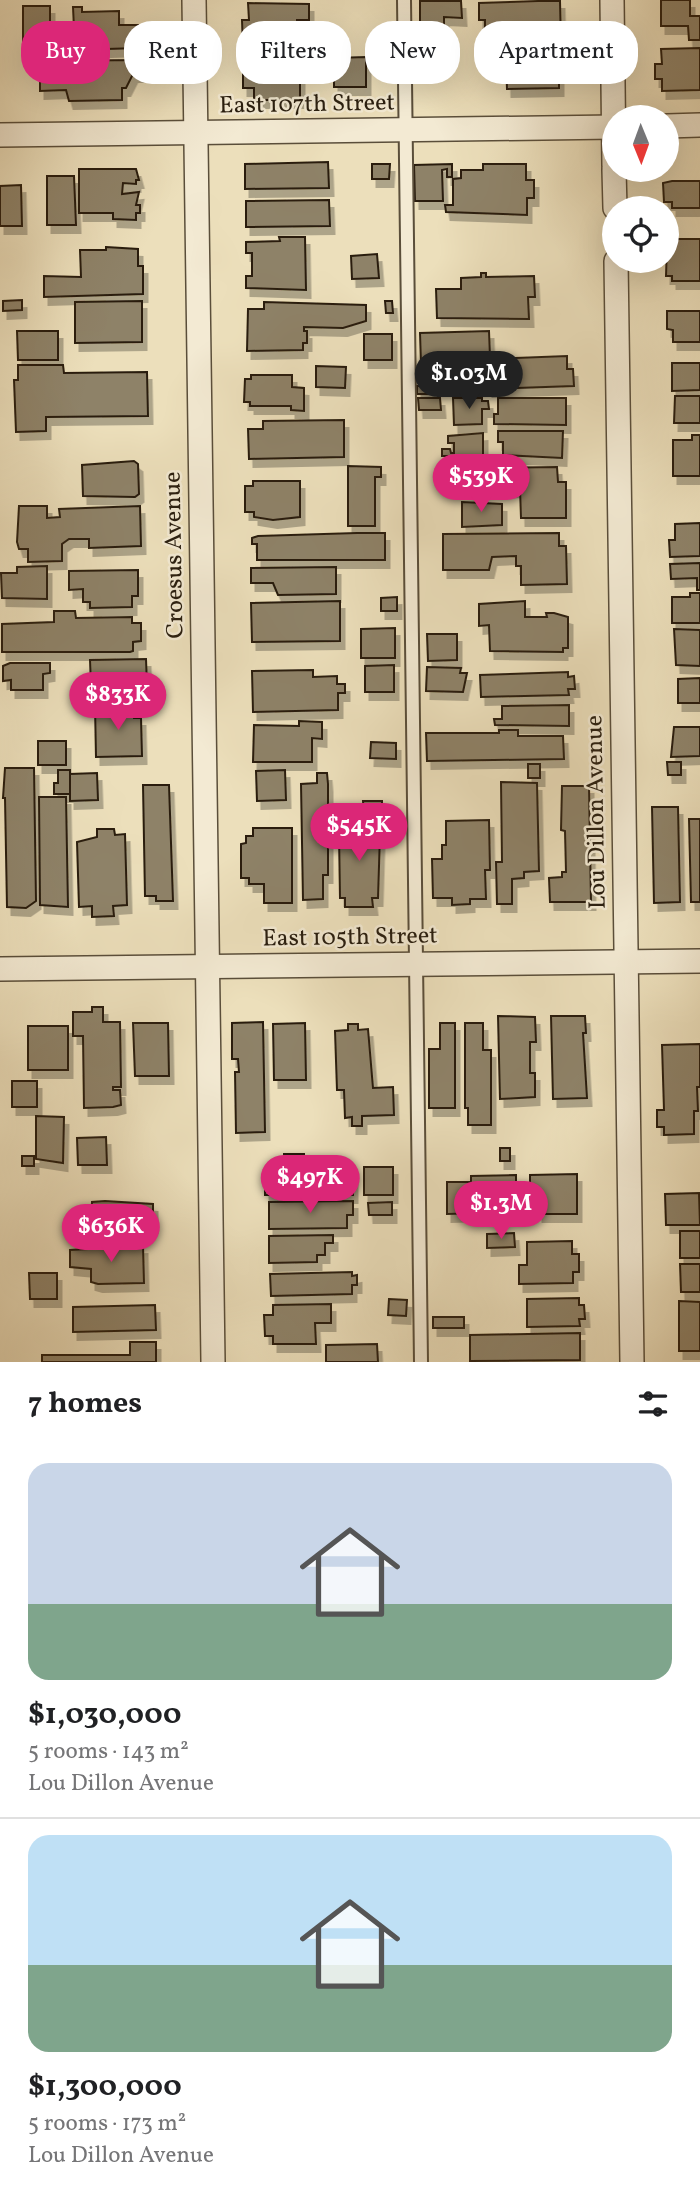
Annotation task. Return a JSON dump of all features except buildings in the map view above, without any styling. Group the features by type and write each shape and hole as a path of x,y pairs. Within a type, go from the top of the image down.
{"street":[{"name":"Croesus Avenue","path":"194,0 213,1362"},
{"path":"612,0 614,105"},
{"path":"679,125 700,125"},
{"name":"East 107th Street","path":"0,135 602,127"},
{"name":"Lou Dillon Avenue","path":"616,273 632,1362"},
{"name":"East 105th Street","path":"0,969 700,961"}],"lane":[{"path":"404,0 421,1362"}]}
